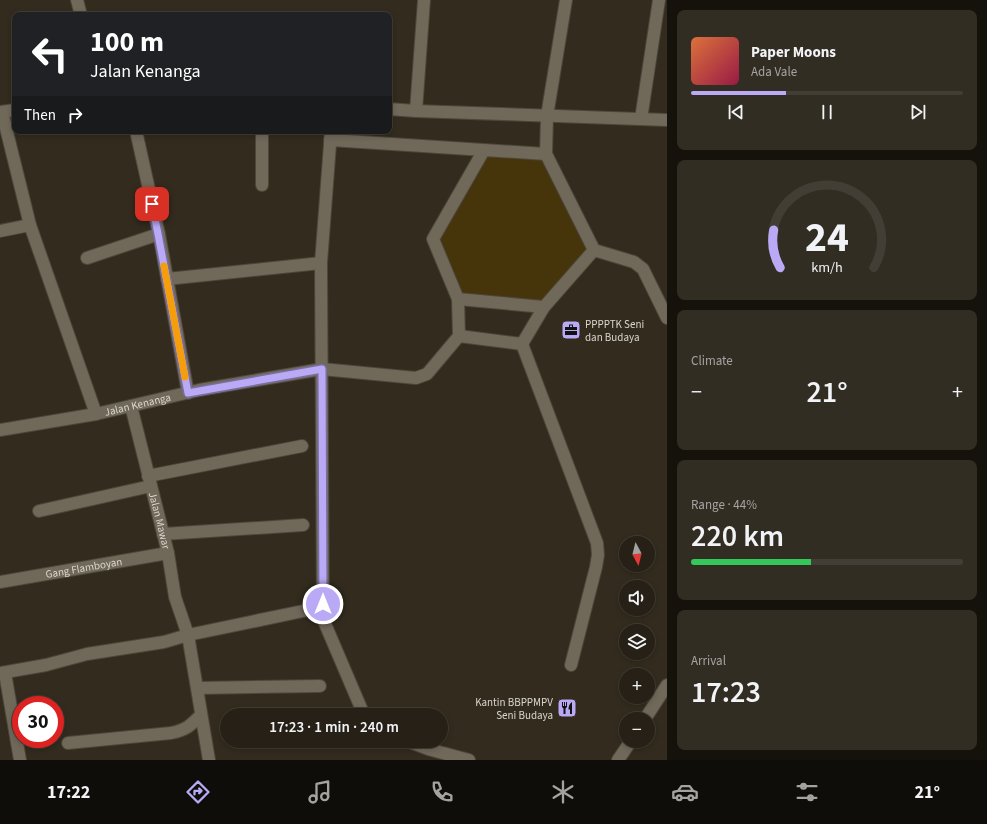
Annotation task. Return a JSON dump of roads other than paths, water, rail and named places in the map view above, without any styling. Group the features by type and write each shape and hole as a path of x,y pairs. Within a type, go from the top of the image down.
{"street":[{"path":"78,0 80,12"},
{"path":"416,111 424,0"},
{"path":"566,0 547,116 546,154 594,250 634,262 643,269 667,318"},
{"path":"641,119 659,0"},
{"path":"392,109 667,120"},
{"path":"12,110 1,112 30,225 96,414"},
{"path":"137,134 167,279 188,393"},
{"path":"262,134 262,185"},
{"path":"361,708 323,619 321,263 331,135 484,150 546,154"},
{"path":"484,150 433,240 458,299 459,336 522,344"},
{"path":"0,231 30,225"},
{"path":"87,258 158,234"},
{"path":"522,344 544,307 594,250"},
{"path":"167,279 321,263"},
{"path":"458,299 544,307"},
{"name":"Jalan Kenanga","path":"0,430 96,414 188,393 322,369 416,378 426,374 459,336"},
{"path":"522,344 597,543 598,555 596,567 571,665"},
{"name":"Jalan Mawar","path":"131,406 168,553 175,597 188,635 201,715 206,760"},
{"path":"39,511 150,481 302,446"},
{"path":"163,534 303,525"},
{"name":"Gang Flamboyan","path":"0,582 168,553"},
{"path":"20,760 2,673 46,665 87,654 164,642 188,635 308,610"},
{"path":"650,712 667,685"},
{"path":"197,688 320,686"},
{"path":"68,743 171,733 188,728 201,715"},
{"path":"425,748 469,760"},
{"path":"618,760 626,748"}],"place":[{"name":"PPPPTK Seni dan Budaya","path":"571,330"},
{"name":"Kantin BBPPMPV Seni Budaya","path":"567,708"}]}
